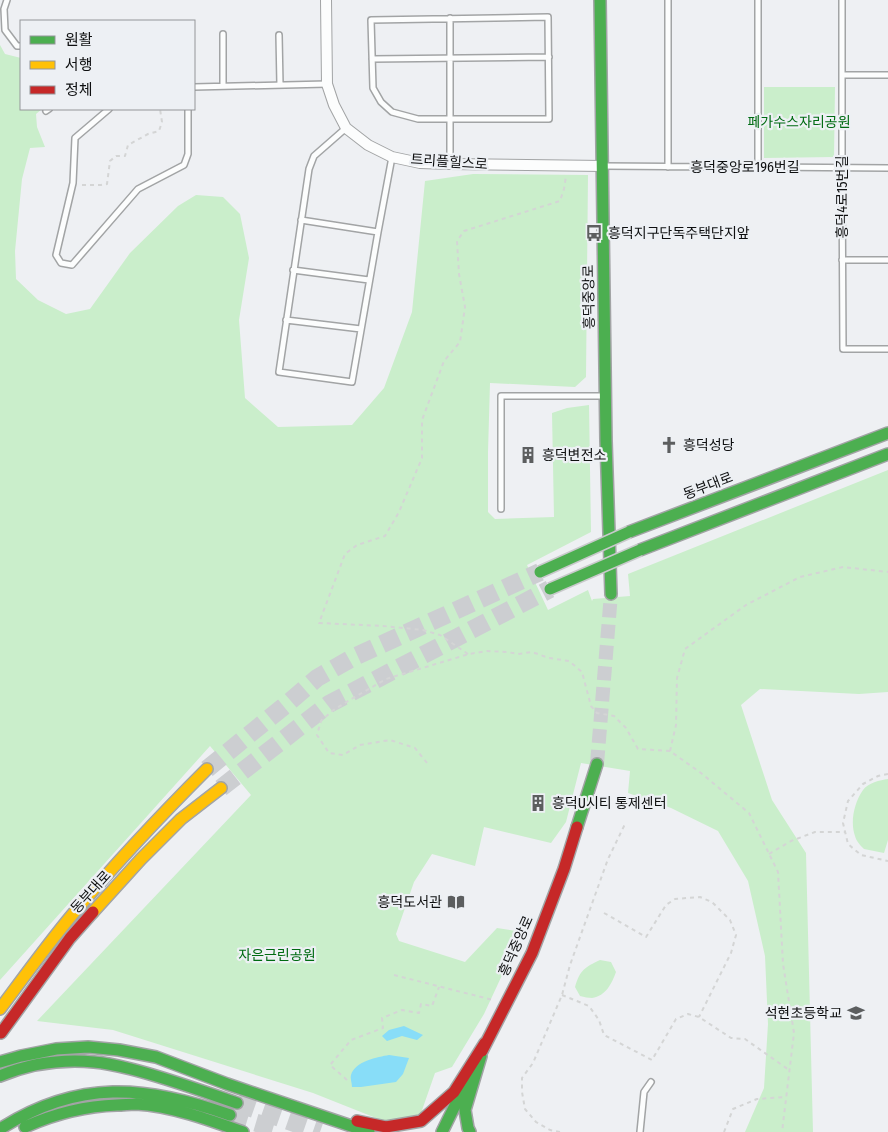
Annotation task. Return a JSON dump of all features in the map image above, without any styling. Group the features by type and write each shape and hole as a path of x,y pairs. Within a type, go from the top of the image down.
{"main road":[{"name":"흥덕중앙로","path":"600,0 605,396 612,594"},
{"name":"동부대로","path":"540,572 629,532 888,433"},
{"path":"550,589 640,550 888,454"},
{"name":"흥덕중앙로","path":"442,1132 485,1043 532,953 561,878 597,764"},
{"name":"동부대로","path":"0,1009 71,916 172,804 207,769"},
{"name":"동부대로","path":"2,1033 70,938 105,898 141,859 182,820 221,788"},
{"path":"299,1108 386,1127 421,1121 454,1092 485,1043"},
{"path":"470,1132 465,1110 485,1043"},
{"path":"0,1062 56,1049 88,1047 119,1050 156,1057 227,1084 369,1132"},
{"path":"0,1076 42,1064 74,1061 106,1063 193,1087 237,1103"},
{"path":"0,1129 26,1113 47,1104 100,1093 118,1092 154,1095 201,1105 230,1115"},
{"path":"16,1132 65,1111 97,1106 135,1104 176,1111 241,1132"}],"street":[{"name":"트리플힐스로","path":"326,0 326,84 346,128 368,145 392,157 420,163 603,166"}],"lane":[{"path":"7,0 4,8 5,30 17,46 20,46"},
{"path":"668,0 668,167"},
{"path":"758,0 758,167"},
{"name":"흥덕4로15번길","path":"842,0 843,350 888,350"},
{"path":"548,16 549,119 418,120 392,112 381,102 373,88 371,20 450,18 548,16"},
{"path":"450,18 450,164"},
{"path":"223,34 223,86"},
{"path":"280,35 280,85"},
{"path":"372,60 549,57"},
{"path":"842,75 888,75"},
{"path":"195,87 326,84"},
{"path":"108,110 75,138 72,185 56,255 61,263 72,265 138,189 184,165 188,154 188,110"},
{"path":"346,128 314,156 309,168 279,372 352,382 392,157"},
{"name":"흥덕중앙로196번길","path":"603,166 888,168"},
{"path":"300,220 378,232"},
{"path":"842,260 888,260"},
{"path":"294,270 370,280"},
{"path":"286,320 361,330"},
{"path":"501,509 501,396 605,396"},
{"path":"640,1132 644,1092 651,1082"}],"path":[{"path":"72,185 107,184 110,161 116,156 124,156 128,145 148,134 159,131 162,122 160,110"},
{"path":"469,654 440,635 423,630 319,623 345,554 357,545 385,536 399,512 422,458 422,420 444,361 460,342 465,307 459,274 457,241 464,230 560,201 564,189 567,166"},
{"path":"670,752 676,725 677,678 686,649 746,606 800,577 843,567 888,572"},
{"path":"427,763 415,748 390,740 360,745 344,755 329,753 317,735 321,721 352,698 386,679 469,654 487,651 518,654 532,652 549,658 569,661 582,672 591,706 597,713 614,716 626,728 638,749 670,752 701,773 749,813 778,872 783,964 794,1033 782,1132"},
{"path":"888,774 878,776 863,784 848,801 843,823 848,844 861,855 888,861"},
{"path":"560,1132 550,1130 536,1122 525,1109 522,1078 533,1063 562,995 570,965 608,859 626,822"},
{"path":"769,854 791,841 815,832 845,832"},
{"path":"604,913 646,936 666,905 675,899 700,898 712,902 730,920 736,935 731,953 699,1017"},
{"path":"394,975 506,1003"},
{"path":"347,1080 330,1065 351,1040 384,1028 382,1018 402,1010 419,1013 421,1004 432,1006 439,987"},
{"path":"562,995 589,1006 599,1020 604,1035 652,1060 676,1019 688,1014 699,1017 731,1038 745,1039 789,1070"},
{"path":"724,1132 733,1109 757,1099 786,1097"}],"green space":[{"name":"자은근린공원","path":"0,45 5,54 20,58 20,110 41,110 36,114 37,127 45,147 30,148 22,179 15,251 16,279 38,300 66,314 90,309 130,253 178,206 196,195 223,197 240,214 249,258 239,320 245,398 278,427 352,425 384,388 412,312 425,181 473,174 588,175 586,377 575,387 490,383 488,512 495,519 554,517 552,413 567,408 589,405 591,532 527,565 548,610 588,590 592,601 593,599 630,596 628,574 888,470 888,692 859,694 760,689 741,705 772,800 806,853 813,1132 745,1132 764,1088 768,1024 765,956 748,881 718,831 671,808 628,793 630,771 581,763 566,822 551,843 484,827 475,866 432,854 414,882 396,934 399,941 465,962 497,928 522,932 484,1014 452,1067 435,1073 420,1116 386,1122 313,1093 113,1030 37,1021 251,795 210,746 0,980"},
{"name":"페가수스자리공원","path":"764,87 835,87 834,157 764,158"},
{"path":"888,779 888,840 884,853 864,849 857,842 853,819 855,807 863,790 871,784"},
{"path":"600,960 611,962 616,972 610,985 605,992 597,997 580,996 575,987 581,973 587,967"}],"water":[{"path":"404,1026 423,1035 417,1040 402,1036 387,1041 382,1036 389,1030"},
{"path":"389,1055 409,1058 403,1074 396,1082 352,1087 351,1075 357,1066 367,1060"}],"tunnel":[{"path":"207,769 317,678 354,657 540,572"},
{"path":"221,788 329,704 550,589"},
{"path":"597,764 611,594"},
{"path":"237,1103 320,1132"},
{"path":"230,1115 277,1129"}],"traffic: fast":[{"path":"600,0 606,441 611,594"},
{"path":"629,532 888,433"},
{"path":"640,550 888,454"},
{"path":"540,572 629,532"},
{"path":"550,589 640,550"},
{"path":"577,827 597,764"},
{"path":"0,1062 56,1049 88,1047 119,1050 156,1057 227,1084 369,1132"},
{"path":"470,1132 465,1110 481,1056"},
{"path":"0,1076 22,1068 46,1063 70,1061 99,1062 158,1076 237,1103"},
{"path":"442,1132 466,1083"},
{"path":"0,1129 29,1113 57,1102 85,1095 113,1092 141,1093 170,1098 230,1115"},
{"path":"25,1127 47,1118 81,1109 136,1104 150,1105 204,1118 243,1132"}],"traffic: slow":[{"path":"0,1009 88,896 138,840 207,769"},
{"path":"93,912 141,859 181,819 221,788"}],"traffic: jam":[{"path":"482,1051 532,953 564,869 577,827"},
{"path":"1,1033 70,938 93,912"},
{"path":"357,1121 386,1127 421,1121 454,1092 485,1043"}],"place":[{"name":"흥덕지구단독주택단지앞","path":"594,233"},
{"name":"흥덕성당","path":"669,445"},
{"name":"흥덕변전소","path":"528,455"},
{"name":"흥덕U시티 통제센터","path":"538,803"},
{"name":"흥덕도서관","path":"456,902"},
{"name":"석현초등학교","path":"856,1013"}]}
